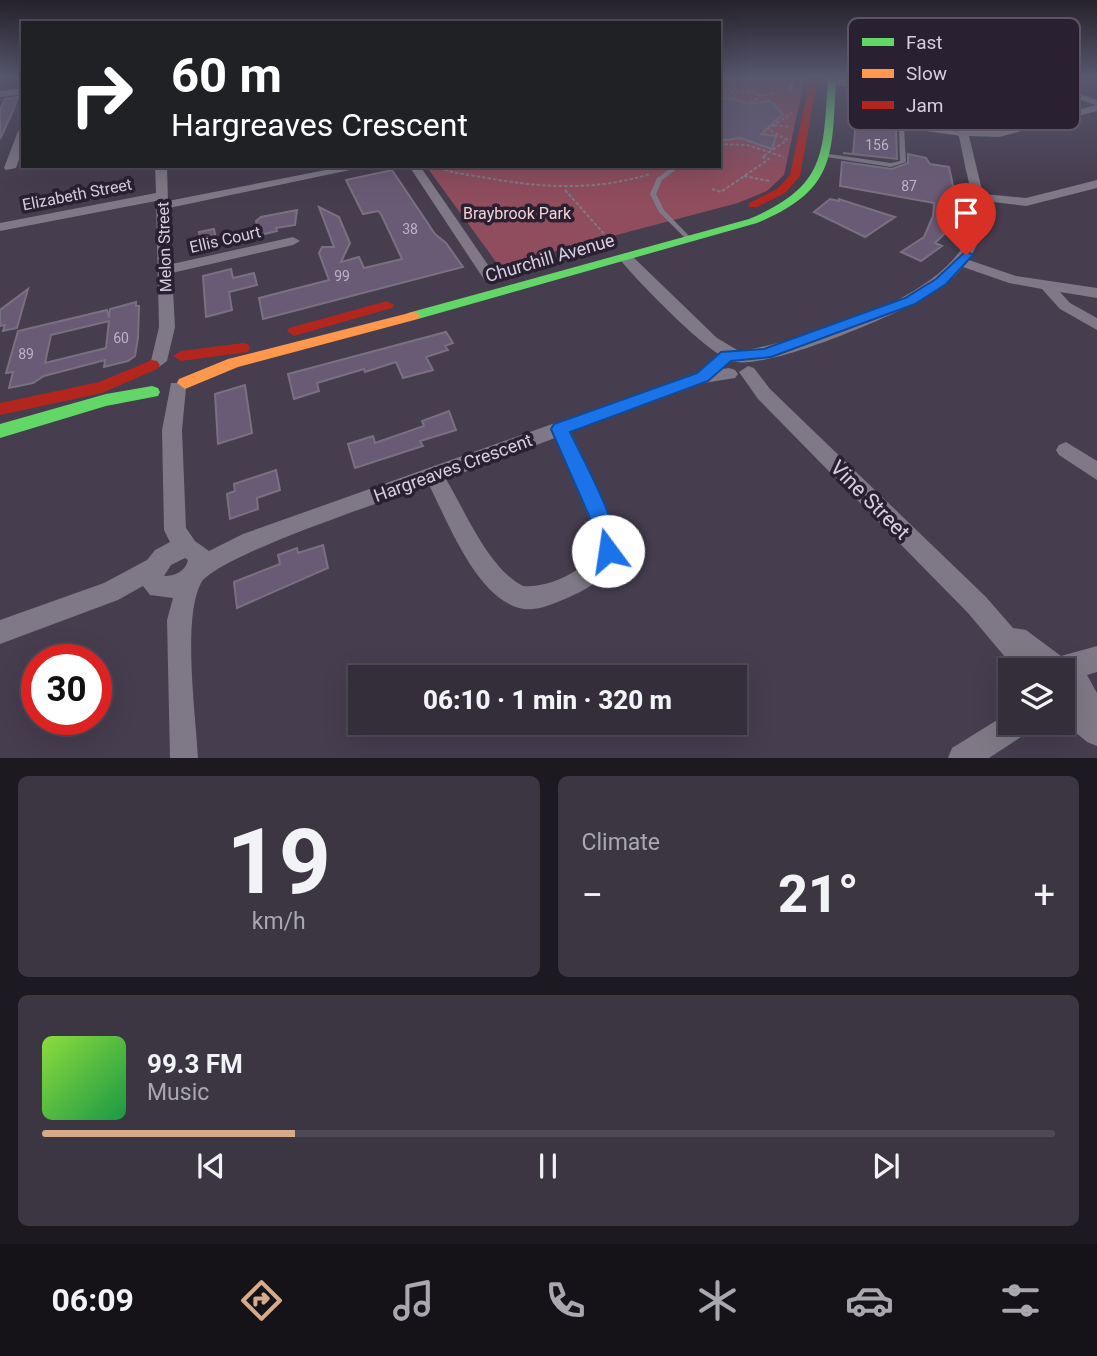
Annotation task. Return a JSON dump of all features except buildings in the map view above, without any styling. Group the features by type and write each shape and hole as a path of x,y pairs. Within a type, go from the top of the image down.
{"main road":[{"name":"Churchill Avenue","path":"684,233 755,205 780,191 795,176 799,133 804,112"},
{"name":"Churchill Avenue","path":"0,431 106,400 168,389 248,359 299,348 495,285 684,233 752,221 785,208 812,186 823,151 828,112"},
{"path":"799,133 823,151"},
{"name":"Churchill Avenue","path":"156,363 179,356 233,350 409,300 495,285"},
{"path":"156,363 140,381 145,390 168,389 192,378 197,366 194,361 179,356"},
{"path":"0,409 102,387 156,363"}],"street":[{"name":"Hargreaves Crescent","path":"190,555 243,544 910,301 941,282 961,262 972,245 980,221 978,197 960,130"},
{"path":"962,134 999,134 1013,130"},
{"path":"5,169 21,135"},
{"name":"Melon Street","path":"156,363 167,327 161,168"},
{"name":"Elizabeth Street","path":"0,227 352,168"},
{"path":"415,168 495,285"},
{"path":"978,197 1026,202 1097,184"},
{"name":"Ellis Court","path":"165,271 293,241"},
{"name":"Vine Street","path":"619,251 977,605 1034,658"},
{"path":"961,262 990,273 1048,287 1097,293"},
{"path":"1048,287 1065,306 1097,326"},
{"name":"Melon Street","path":"167,327 179,356"},
{"path":"168,389 190,555 179,621 184,758"},
{"path":"434,475 487,568 502,587 522,597 547,595 586,578 597,570 608,551 600,518 560,429"},
{"path":"1066,450 1097,472"},
{"path":"0,632 160,576 174,550 190,555"},
{"path":"160,576 178,587 190,555"},
{"path":"160,576 179,621"},
{"path":"1075,663 1097,659"},
{"path":"1075,702 1097,665"},
{"path":"1075,705 1097,732"},
{"path":"962,758 998,732"}],"lane":[{"path":"823,151 891,165 903,162 900,130"},
{"path":"931,130 962,134"},
{"path":"675,168 659,178 653,194 661,211 684,233"}],"path":[{"path":"712,189 721,191 769,159 762,157 787,140 768,129 793,112"},
{"path":"774,125 799,133"},
{"path":"721,144 747,145 789,159"},
{"path":"442,168 517,186 565,189 617,183 657,172"},
{"path":"744,176 779,183"},
{"path":"565,189 576,206 619,251"}],"green space":[{"name":"Braybrook Park","path":"721,112 797,112 784,175 767,191 738,203 499,266 427,168 721,168"}],"traffic: fast":[{"path":"413,316 753,221 779,210 798,198 812,183 821,167 830,112"},
{"path":"0,431 106,400 152,392"}],"traffic: slow":[{"path":"185,383 233,363 413,316"}],"traffic: jam":[{"path":"753,205 781,191 795,176 807,112"},
{"path":"294,331 387,305"},
{"path":"181,356 243,348"},
{"path":"0,409 102,387 152,365"}],"route":[{"path":"608,551 607,537 600,518 560,429 702,377 727,356 766,354 910,301 941,282 966,255"}]}
